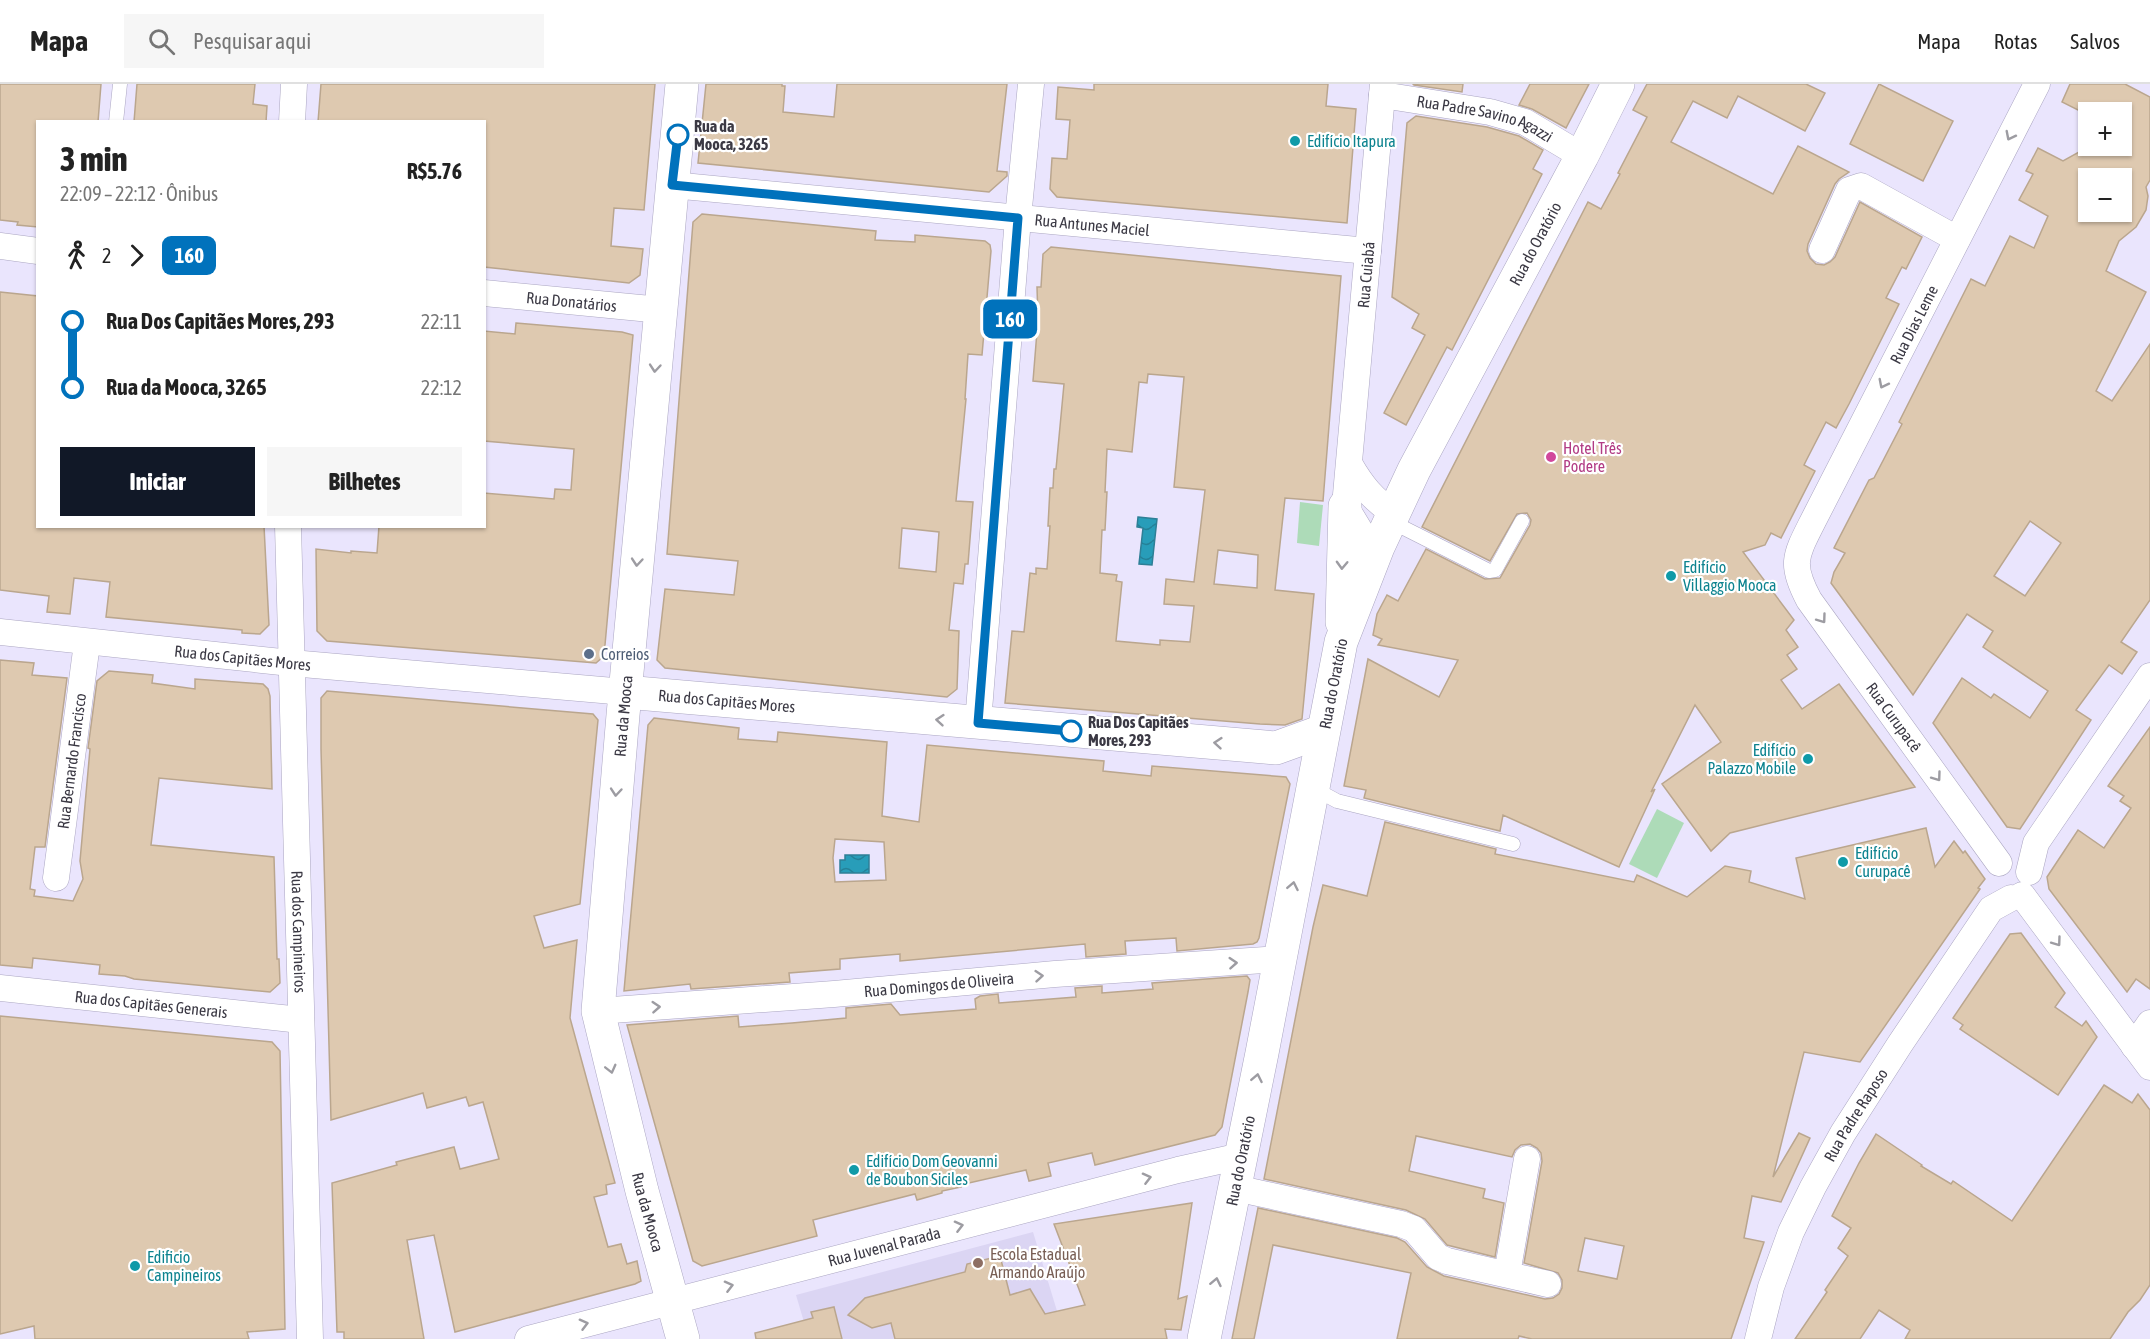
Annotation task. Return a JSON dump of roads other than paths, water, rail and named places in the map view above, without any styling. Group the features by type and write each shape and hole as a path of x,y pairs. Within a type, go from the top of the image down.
{"street":[{"path":"292,120 294,84"},
{"name":"Rua da Mooca","path":"682,84 625,692 598,1011 642,1191 683,1339"},
{"path":"978,723 1018,218 1031,84"},
{"name":"Rua do Oratório","path":"1204,1339 1341,642 1387,527 1414,470 1582,156 1618,84"},
{"name":"Rua Dias Leme","path":"1796,568 1798,552 1810,527 2037,84"},
{"name":"Rua Padre Savino Agazzi","path":"1382,90 1491,112 1525,122 1582,156"},
{"name":"Rua Cuiabá","path":"1345,506 1382,90"},
{"name":"Rua Antunes Maciel","path":"672,185 1368,251"},
{"path":"1822,250 1849,189 1861,186 1957,239"},
{"path":"0,246 36,251"},
{"name":"Rua Donatários","path":"486,293 661,310"},
{"path":"1345,506 1365,539 1387,527 1376,501 1364,489 1350,465"},
{"path":"1341,642 1345,506"},
{"name":"Rua dos Campineiros","path":"288,528 310,1339"},
{"name":"Rua Curupacê","path":"1796,568 1800,583 1809,600 2008,883 2150,1067"},
{"name":"Rua dos Capitães Mores","path":"0,632 291,663 1276,748 1323,732"},
{"name":"Rua Bernardo Francisco","path":"57,878 87,643"},
{"name":"Rua Padre Raposo","path":"1758,1339 1775,1276 1791,1232 1843,1133 2008,883 2150,676"},
{"path":"1276,748 1312,788"},
{"name":"Rua Domingos de Oliveira","path":"598,1011 834,994 1055,974 1279,959"},
{"name":"Rua dos Capitães Generais","path":"0,988 302,1020"},
{"path":"2134,1046 2150,1023"},
{"name":"Rua Juvenal Parada","path":"528,1339 672,1300 1241,1156"},
{"path":"1507,1274 1527,1159"},
{"path":"1235,1188 1401,1224 1420,1233 1431,1250 1438,1257 1447,1261 1548,1284"}],"lane":[{"path":"116,120 120,84"},
{"path":"1387,527 1490,571 1495,570 1522,521"},
{"path":"1312,788 1336,801 1513,844"}],"water":[{"path":"1138,517 1157,519 1152,565 1139,564 1143,528 1137,527"},
{"path":"845,855 869,855 869,873 840,873 840,860 845,860"}],"place":[{"name":"Rua da Mooca, 3265","path":"678,135"},
{"name":"Edifício Itapura","path":"1295,141"},
{"name":"Hotel Três Podere","path":"1551,457"},
{"name":"Edifício Villaggio Mooca","path":"1671,576"},
{"name":"Correios","path":"589,654"},
{"name":"Rua Dos Capitães Mores, 293","path":"1071,731"},
{"name":"Edifício Palazzo Mobile","path":"1808,759"},
{"name":"Edifício Curupacê","path":"1843,862"},
{"name":"Edifício Dom Geovanni de Boubon Siciles","path":"854,1170"},
{"name":"Escola Estadual Armando Araújo","path":"978,1263"},
{"name":"Edificio Campineiros","path":"135,1266"}]}
